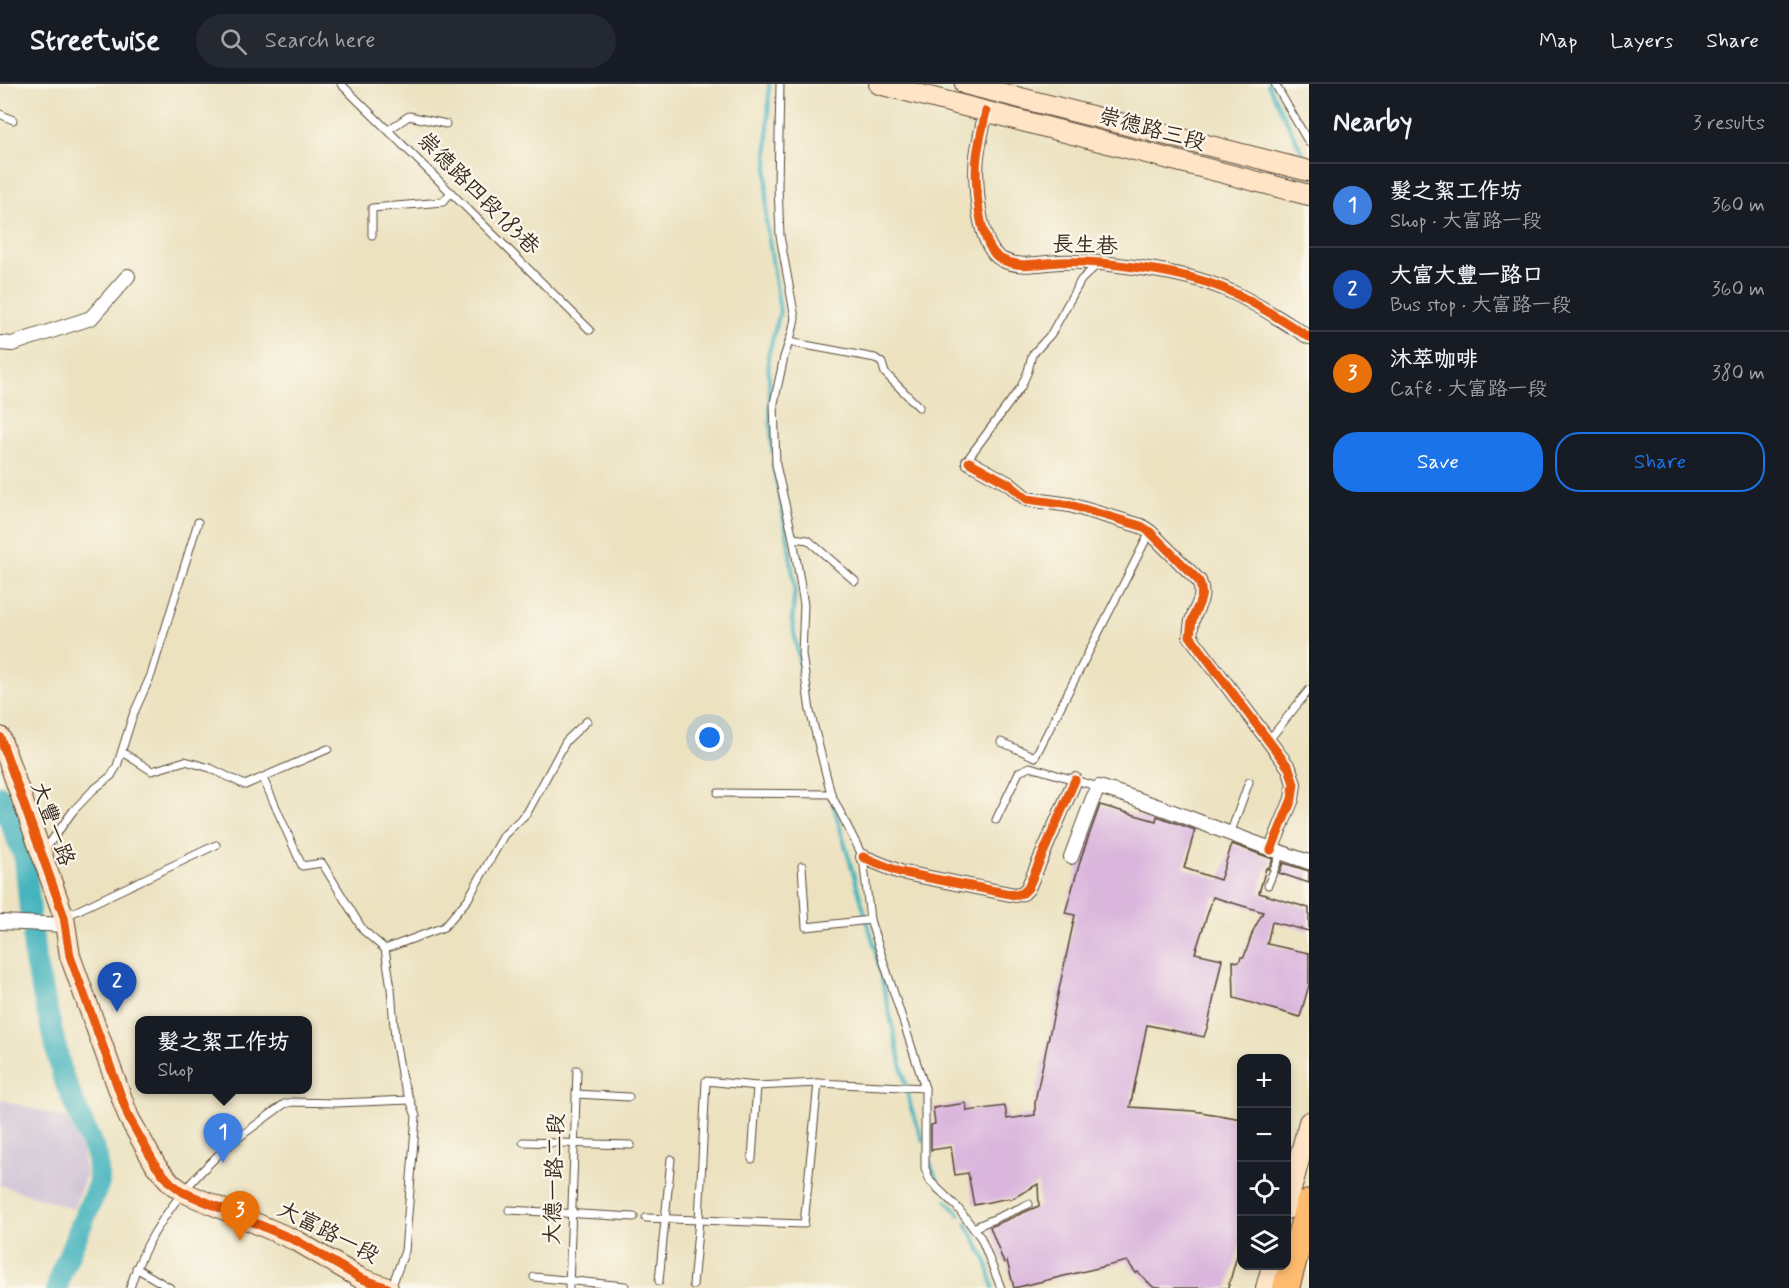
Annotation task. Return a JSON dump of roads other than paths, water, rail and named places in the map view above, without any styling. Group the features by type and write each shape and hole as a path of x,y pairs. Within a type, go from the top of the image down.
{"highway":[{"path":"1286,1288 1309,1203"},
{"path":"1302,1288 1309,1261"}],"street":[{"name":"崇德路三段","path":"879,84 1309,195"},
{"name":"崇德路三段","path":"965,84 1308,171"},
{"name":"長生巷","path":"986,111 977,157 977,183 982,227 989,246 1000,259 1023,265 1059,262 1099,263 1175,274 1238,294 1309,337"},
{"path":"0,344 12,344 91,318 128,276"},
{"path":"970,459 1027,499 1070,506 1141,526 1150,532 1198,581 1202,596 1192,622 1191,636 1289,768 1294,784 1292,799 1276,852"},
{"name":"大豐一路","path":"0,737 43,853 65,921"},
{"path":"863,857 900,872 1015,895 1023,893 1028,888 1075,780"},
{"path":"1071,857 1093,798 1100,787 1309,862"},
{"path":"0,922 65,921"},
{"name":"大富路一段","path":"65,921 70,956 129,1118 156,1166 171,1184 183,1192 297,1241 358,1283 389,1288"},
{"path":"1291,1193 1309,1122"},
{"path":"1266,1288 1271,1270"}],"lane":[{"name":"崇德路四段183巷","path":"341,84 590,330"},
{"path":"780,84 778,186 780,236 795,318 774,403 776,465 793,538 804,605 802,654 810,711 831,794 863,857 870,920 925,1088 925,1168 930,1181 957,1207 981,1238 1001,1288"},
{"path":"1275,84 1309,143"},
{"path":"0,114 13,120"},
{"path":"388,130 409,116 447,124"},
{"path":"372,235 372,208 443,202 452,192"},
{"path":"970,459 1021,387 1032,355 1051,334 1081,280 1099,263"},
{"path":"789,342 875,358 882,363 885,373 919,406"},
{"path":"43,853 73,811 111,776 122,753 133,715 151,675 198,522"},
{"path":"1000,742 1035,757 1150,532"},
{"path":"793,538 808,540 855,581"},
{"path":"1269,740 1309,690"},
{"path":"385,949 444,927 468,899 504,835 527,813 566,741 587,721"},
{"path":"122,753 152,771 184,761 210,768 245,785 328,749"},
{"path":"996,820 1019,772 1030,767 1100,787"},
{"path":"263,778 302,866 322,863 363,930 385,949 392,988 394,1039 402,1079 416,1116 405,1251 389,1288"},
{"path":"1230,834 1249,782"},
{"path":"718,793 831,794"},
{"path":"65,921 216,844"},
{"path":"1268,885 1276,852"},
{"path":"802,866 807,927 870,920"},
{"name":"大德一路二段","path":"569,1284 578,1070"},
{"path":"693,1285 699,1220 706,1081 757,1086 818,1083 925,1088"},
{"path":"646,1218 804,1224 818,1083"},
{"path":"752,1159 757,1086"},
{"path":"576,1094 628,1097"},
{"path":"130,1288 136,1268 165,1216 183,1192 215,1157 284,1104 410,1100"},
{"path":"523,1142 632,1145"},
{"path":"659,1281 671,1159"},
{"path":"973,1228 1029,1204"},
{"path":"509,1210 634,1217"},
{"path":"136,1268 170,1288"},
{"path":"534,1277 569,1284 625,1286"}],"waterway":[{"path":"769,84 766,221 780,311 768,356 772,452"},
{"path":"1268,84 1308,164"},
{"path":"773,463 795,588 792,620 804,692"},
{"path":"0,796 25,858 30,910"},
{"path":"833,804 873,941 911,1108 923,1141"},
{"path":"33,938 35,961 63,1077 97,1157 99,1183 61,1273 57,1288"},
{"path":"927,1154 939,1186"},
{"path":"947,1201 960,1215"},
{"path":"966,1223 987,1262 993,1288"}],"place":[{"name":"大富大豐一路口","path":"117,1012"},
{"name":"髮之絮工作坊","path":"223,1163"},
{"name":"沐萃咖啡","path":"240,1241"}]}
